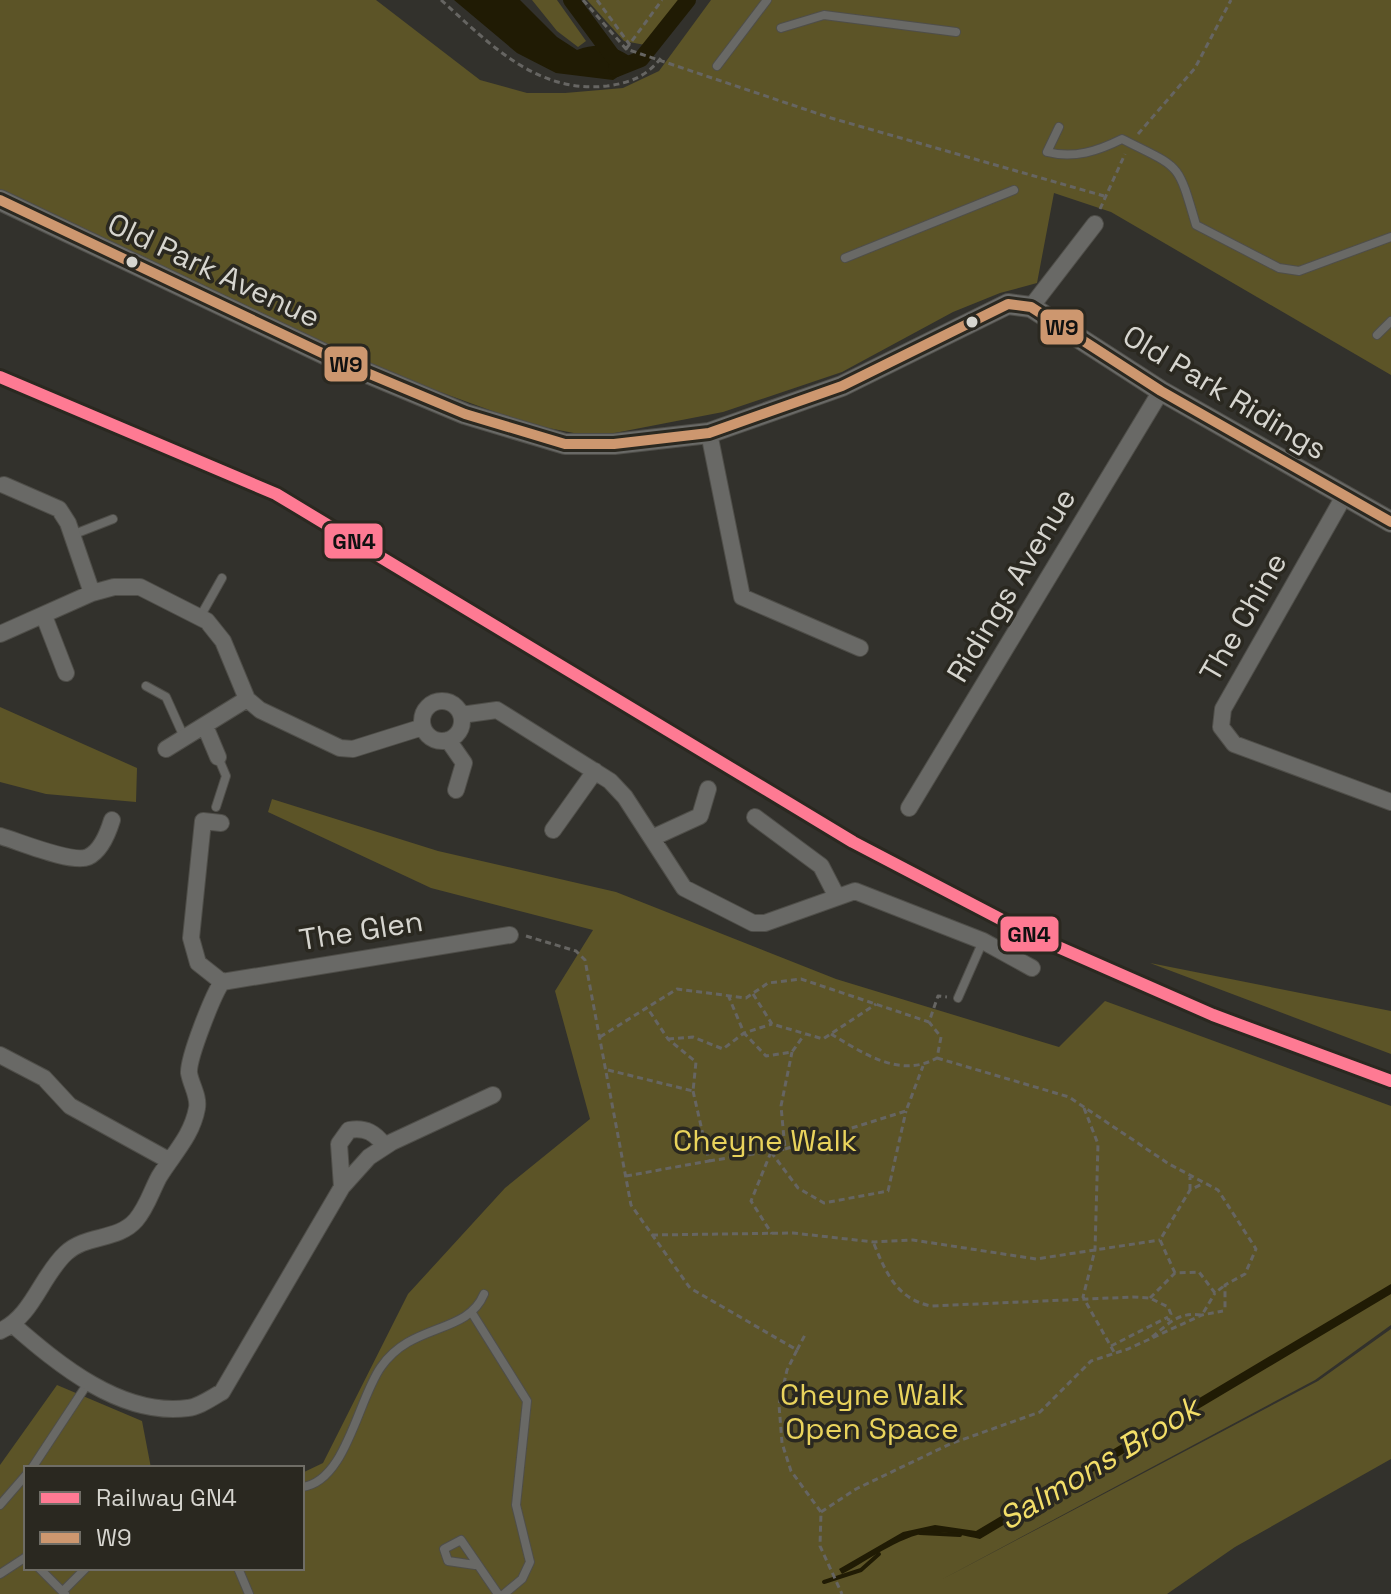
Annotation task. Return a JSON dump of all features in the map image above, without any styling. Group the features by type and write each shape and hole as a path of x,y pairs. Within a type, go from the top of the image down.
{"street":[{"name":"Old Park Avenue","path":"0,200 326,355 465,414 565,444 614,444 709,433 842,386 1008,304 1031,307"},
{"path":"1031,307 1095,224"},
{"name":"Old Park Ridings","path":"1031,307 1161,391 1343,498 1391,522"},
{"name":"Ridings Avenue","path":"909,808 1161,391"},
{"path":"709,433 742,597 860,648"},
{"path":"4,485 59,509 72,535 92,593"},
{"name":"The Chine","path":"1343,498 1223,709 1221,727 1234,744 1391,802"},
{"path":"0,634 92,593 114,587 140,587 200,618 223,641 247,699 260,710 340,748 353,749 423,727"},
{"path":"44,616 66,673"},
{"path":"166,749 247,699"},
{"path":"438,701 453,704 461,715 459,730 448,740 433,739 423,727 426,709 438,701"},
{"path":"461,715 497,710 595,771 625,797 684,888 753,923 765,923 855,891 983,941 1032,968"},
{"path":"205,726 218,757"},
{"path":"448,740 464,763 456,790"},
{"path":"553,830 595,771"},
{"path":"652,838 700,816 708,789"},
{"path":"185,819 203,821 219,815"},
{"path":"755,817 821,866 837,897"},
{"path":"0,836 76,859 89,857 105,839 112,820"},
{"path":"203,821 191,938 198,963 222,982 192,1050 189,1071 198,1103 193,1127 133,1224 108,1237 85,1240 65,1253 6,1328 67,1372 88,1383 140,1402 169,1409 191,1408 222,1392 342,1187 369,1157 385,1146 493,1095"},
{"name":"The Glen","path":"222,982 510,935"},
{"path":"0,1055 44,1078 70,1106 170,1161"},
{"path":"342,1187 339,1144 349,1130 360,1128 375,1134 385,1146"}],"lane":[{"path":"717,66 767,0"},
{"path":"781,28 824,15 956,32"},
{"path":"1059,127 1047,152 1078,155 1102,149 1122,139 1159,156 1181,172 1196,225 1210,235 1279,268 1299,271 1391,237"},
{"path":"845,258 1014,190"},
{"path":"1377,335 1391,321"},
{"path":"72,535 113,519"},
{"path":"200,618 222,578"},
{"path":"146,686 166,697 185,738"},
{"path":"218,757 226,776 219,815"},
{"path":"958,998 983,941"},
{"path":"304,1487 337,1465 374,1377 393,1350 423,1332 457,1322 472,1313 484,1294"},
{"path":"472,1313 527,1401 516,1505 530,1562 522,1579 501,1594 475,1565"},
{"path":"33,1466 88,1383"},
{"path":"0,1505 24,1477"},
{"path":"0,1574 24,1558"},
{"path":"41,1570 64,1593 84,1570"},
{"path":"239,1570 249,1594"}],"path":[{"path":"441,0 506,57 551,81 598,87 625,84 651,71 661,58"},
{"path":"583,0 628,47 639,52 831,118 1104,196 1132,144 1195,68 1231,0"},
{"path":"597,0 628,47"},
{"path":"628,47 662,0"},
{"path":"510,935 521,934 576,951 585,960 631,1205 690,1288 797,1350"},
{"path":"600,1037 677,989 746,998 768,983 801,979 929,1022 941,1037 937,1058"},
{"path":"753,994 772,1024"},
{"path":"728,995 744,1033 766,1056 792,1052"},
{"path":"929,1022 938,996"},
{"path":"668,1039 693,1037 723,1049 744,1033 772,1024 823,1039 876,1004"},
{"path":"647,1007 668,1039 696,1062 693,1091 709,1161"},
{"path":"785,1149 781,1106 792,1052 805,1034"},
{"path":"821,1512 856,1489 950,1444 1040,1412 1091,1361 1146,1342 1202,1315 1215,1293 1245,1274 1256,1249 1218,1190 1069,1097 937,1058 923,1066 879,1063 831,1034"},
{"path":"771,1152 798,1188 824,1203 888,1191 906,1111 923,1066"},
{"path":"608,1070 693,1091"},
{"path":"1083,1106 1098,1144 1095,1250 1083,1297 1114,1352"},
{"path":"626,1176 785,1149 906,1111"},
{"path":"771,1152 751,1201 772,1234"},
{"path":"1160,1240 1190,1190 1190,1175"},
{"path":"1190,1190 1204,1183"},
{"path":"652,1235 772,1234 874,1242 913,1240 1036,1259 1160,1240"},
{"path":"1160,1240 1175,1273"},
{"path":"874,1242 887,1276 916,1303 931,1306 1083,1297 1150,1298 1168,1307 1169,1319 1146,1342"},
{"path":"1150,1298 1175,1273 1199,1272 1215,1293"},
{"path":"1111,1346 1169,1319 1224,1311 1225,1285"},
{"path":"806,1333 787,1370 779,1405 782,1443 791,1471 821,1512 819,1540 841,1592"}],"green space":[{"path":"0,0 376,0 480,80 527,93 565,93 623,88 659,71 711,0 1391,0 1391,375 1111,212 1054,193 1037,283 1000,293 953,312 842,372 723,412 594,437 528,424 344,357 0,191"},
{"path":"532,0 557,0 586,41 578,47 557,31"},
{"path":"587,0 679,0 645,45 624,41"},
{"path":"0,707 137,768 136,802 46,794 0,782"},
{"path":"272,799 438,851 616,892 836,979 1059,1047 1105,1001 1391,1106 1391,1325 1315,1380 939,1581 1318,1381 1391,1329 1391,1459 1235,1547 1167,1594 0,1594 0,1465 57,1385 142,1421 151,1466 24,1466 24,1570 304,1570 304,1472 323,1463 408,1294 505,1188 590,1119 555,991 593,930 431,888 268,812"},
{"path":"1150,963 1391,1011 1391,1054"}],"water":[{"path":"454,0 520,0 557,37 577,50 594,46 610,47 639,63 613,80 556,73 517,53"},
{"path":"1391,1284 1391,1294 980,1539 924,1533 900,1542 842,1574 839,1569 903,1532 935,1525 976,1531"}],"waterway":[{"path":"571,0 617,62"},
{"path":"616,69 641,59 688,0"},
{"name":"Salmons Brook","path":"920,1533 960,1535"},
{"name":"Salmons Brook","path":"824,1582 861,1570 879,1554"}],"rail line":[{"name":"GN4","path":"0,377 276,494 853,842 1033,936 1213,1015 1391,1081"}],"transit line":[{"name":"W9","path":"0,200 341,362 465,414 565,444 614,444 709,433 842,386 1008,304 1031,307 1161,391 1391,522"}],"park label":[{"name":"Cheyne Walk","path":"765,1140"},
{"name":"Cheyne Walk Open Space","path":"872,1411"}]}
